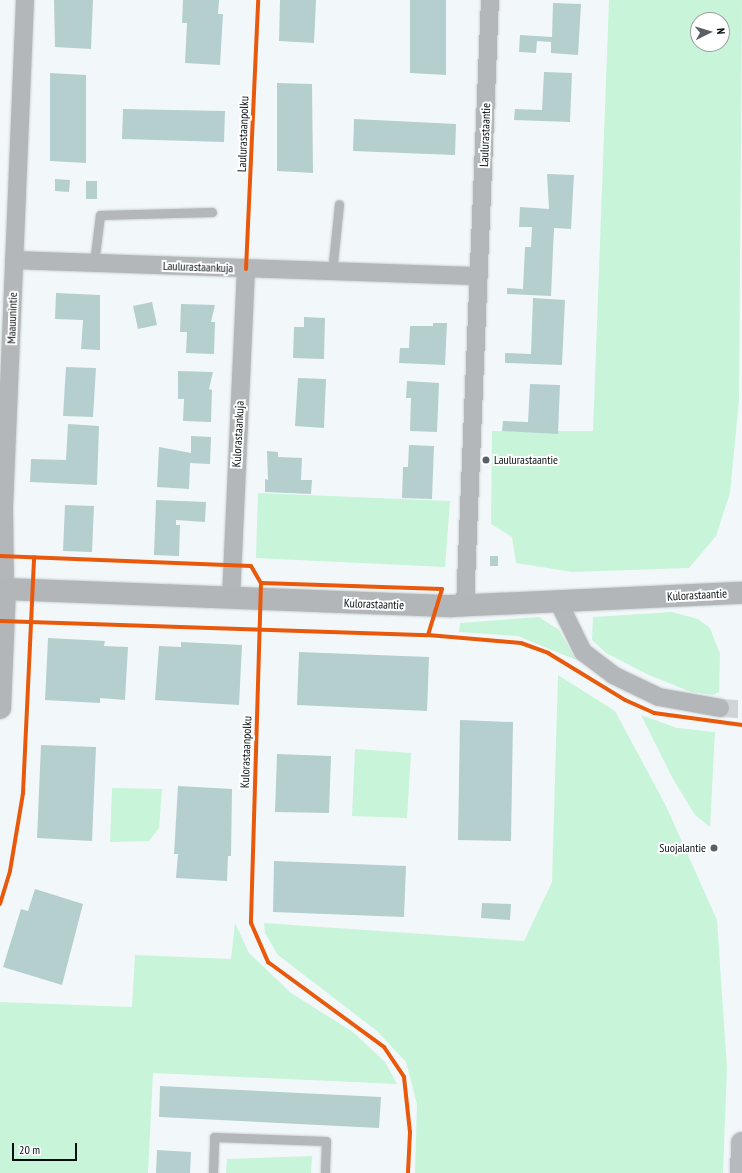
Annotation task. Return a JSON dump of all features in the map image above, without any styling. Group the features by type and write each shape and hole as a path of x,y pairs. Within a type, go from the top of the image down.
{"main road":[{"path":"741,1173 742,1143"}],"street":[{"name":"Maauunintie","path":"0,708 5,589 2,507 5,348 14,260 25,0"},
{"name":"Laulurastaantie","path":"465,606 490,0"},
{"name":"Laulurastaankuja","path":"14,260 479,276"},
{"name":"Kulorastaankuja","path":"231,599 246,269"},
{"name":"Kulorastaantie","path":"5,589 231,599 465,606 742,593"},
{"path":"558,601 584,652 613,675 659,697 720,708"}],"lane":[{"path":"332,272 339,204"},
{"path":"94,263 100,215 212,212"},
{"path":"213,1173 214,1137 326,1141 325,1173"}],"green space":[{"path":"609,0 742,0 739,400 730,493 716,536 689,568 572,572 516,563 512,537 491,524 492,431 593,431"},
{"path":"258,493 450,501 445,567 256,558"},
{"path":"672,612 698,619 710,628 720,654 719,692 713,695 691,692 649,675 606,653 592,640 593,617"},
{"path":"539,617 559,630 576,660 518,636 459,632 460,623"},
{"path":"558,675 615,711 666,806 717,920 727,1068 723,1173 415,1173 417,1104 406,1062 377,1031 278,955 265,933 264,923 524,941 552,882"},
{"path":"641,715 677,728 715,732 710,827 695,815 673,779"},
{"path":"355,749 411,753 407,818 352,816"},
{"path":"112,788 162,789 159,828 149,841 110,842"},
{"path":"235,923 249,953 291,993 353,1032 385,1062 397,1084 153,1073 148,1173 0,1173 0,1002 132,1007 135,955 231,959"},
{"path":"312,1156 311,1173 226,1173 227,1159"}],"building":[{"path":"54,0 93,0 91,49 55,47"},
{"path":"183,0 219,0 218,14 223,14 220,65 185,63 187,23 182,23"},
{"path":"280,0 316,0 314,43 279,41"},
{"path":"410,0 446,0 446,75 410,73"},
{"path":"553,3 581,4 578,55 551,53 551,42 537,41 536,53 519,52 520,35 552,37"},
{"path":"544,72 572,73 570,122 514,120 515,109 542,110"},
{"path":"50,73 86,75 86,163 50,161"},
{"path":"277,83 312,84 313,173 277,171"},
{"path":"123,109 225,111 224,142 122,139"},
{"path":"354,119 456,124 455,155 353,151"},
{"path":"547,174 574,175 571,229 554,228 551,296 507,294 507,288 523,289 525,247 531,247 532,227 519,227 520,207 549,209"},
{"path":"55,179 70,180 69,192 55,191"},
{"path":"86,181 97,181 97,199 86,199"},
{"path":"56,293 100,295 100,350 81,349 83,320 55,319"},
{"path":"533,298 565,300 562,365 505,363 505,353 531,354"},
{"path":"152,302 157,325 138,329 133,306"},
{"path":"181,304 215,305 211,322 215,322 214,354 186,353 187,332 180,332"},
{"path":"304,317 325,318 324,359 293,358 294,327 304,327"},
{"path":"433,323 447,323 445,365 399,363 400,348 409,348 410,326 433,326"},
{"path":"66,367 96,368 93,417 63,416"},
{"path":"178,371 213,372 209,389 212,390 211,422 183,421 184,399 178,399"},
{"path":"298,378 326,379 324,428 295,426"},
{"path":"407,381 439,383 437,432 410,431 411,398 406,398"},
{"path":"530,384 560,385 558,434 502,431 503,421 528,422"},
{"path":"68,424 99,426 97,485 30,482 31,459 66,460"},
{"path":"191,436 211,437 210,464 190,463 189,489 157,487 159,447 191,453"},
{"path":"409,445 434,446 432,499 402,498 403,467 408,467"},
{"path":"267,451 278,452 278,457 302,458 301,480 312,480 311,494 265,492 265,479 268,480"},
{"path":"156,500 206,502 205,522 176,520 176,525 180,525 179,556 154,555"},
{"path":"65,505 94,506 92,552 63,551"},
{"path":"490,556 498,556 498,566 490,566"},
{"path":"48,638 105,641 104,646 128,647 125,700 100,698 100,703 45,700"},
{"path":"181,642 242,645 239,705 155,700 159,646 181,647"},
{"path":"299,652 429,657 427,711 297,705"},
{"path":"460,720 513,722 511,841 458,840"},
{"path":"41,745 96,747 92,841 37,838"},
{"path":"277,754 331,756 329,813 275,812"},
{"path":"178,786 232,789 231,856 228,856 227,881 176,878 178,854 174,854"},
{"path":"274,861 406,866 404,917 273,912"},
{"path":"35,889 83,904 62,985 3,967 21,909 28,911"},
{"path":"482,903 511,904 510,920 481,918"},
{"path":"160,1086 381,1097 379,1128 159,1117"},
{"path":"157,1150 191,1152 190,1173 156,1173"}],"tunnel":[{"path":"720,708 742,709"}],"cycle path":[{"name":"Laulurastaanpolku","path":"246,269 258,0"},
{"path":"0,556 251,566 261,583 442,589 428,635"},
{"path":"0,904 10,871 23,793 34,557"},
{"name":"Kulorastaanpolku","path":"261,583 251,923 268,962 384,1047 404,1077 410,1132 408,1173"},
{"path":"0,621 428,635 521,643 548,653 625,700 654,713 742,725"}],"place":[{"name":"Laulurastaantie","path":"486,460"},
{"name":"Suojalantie","path":"714,848"}]}
